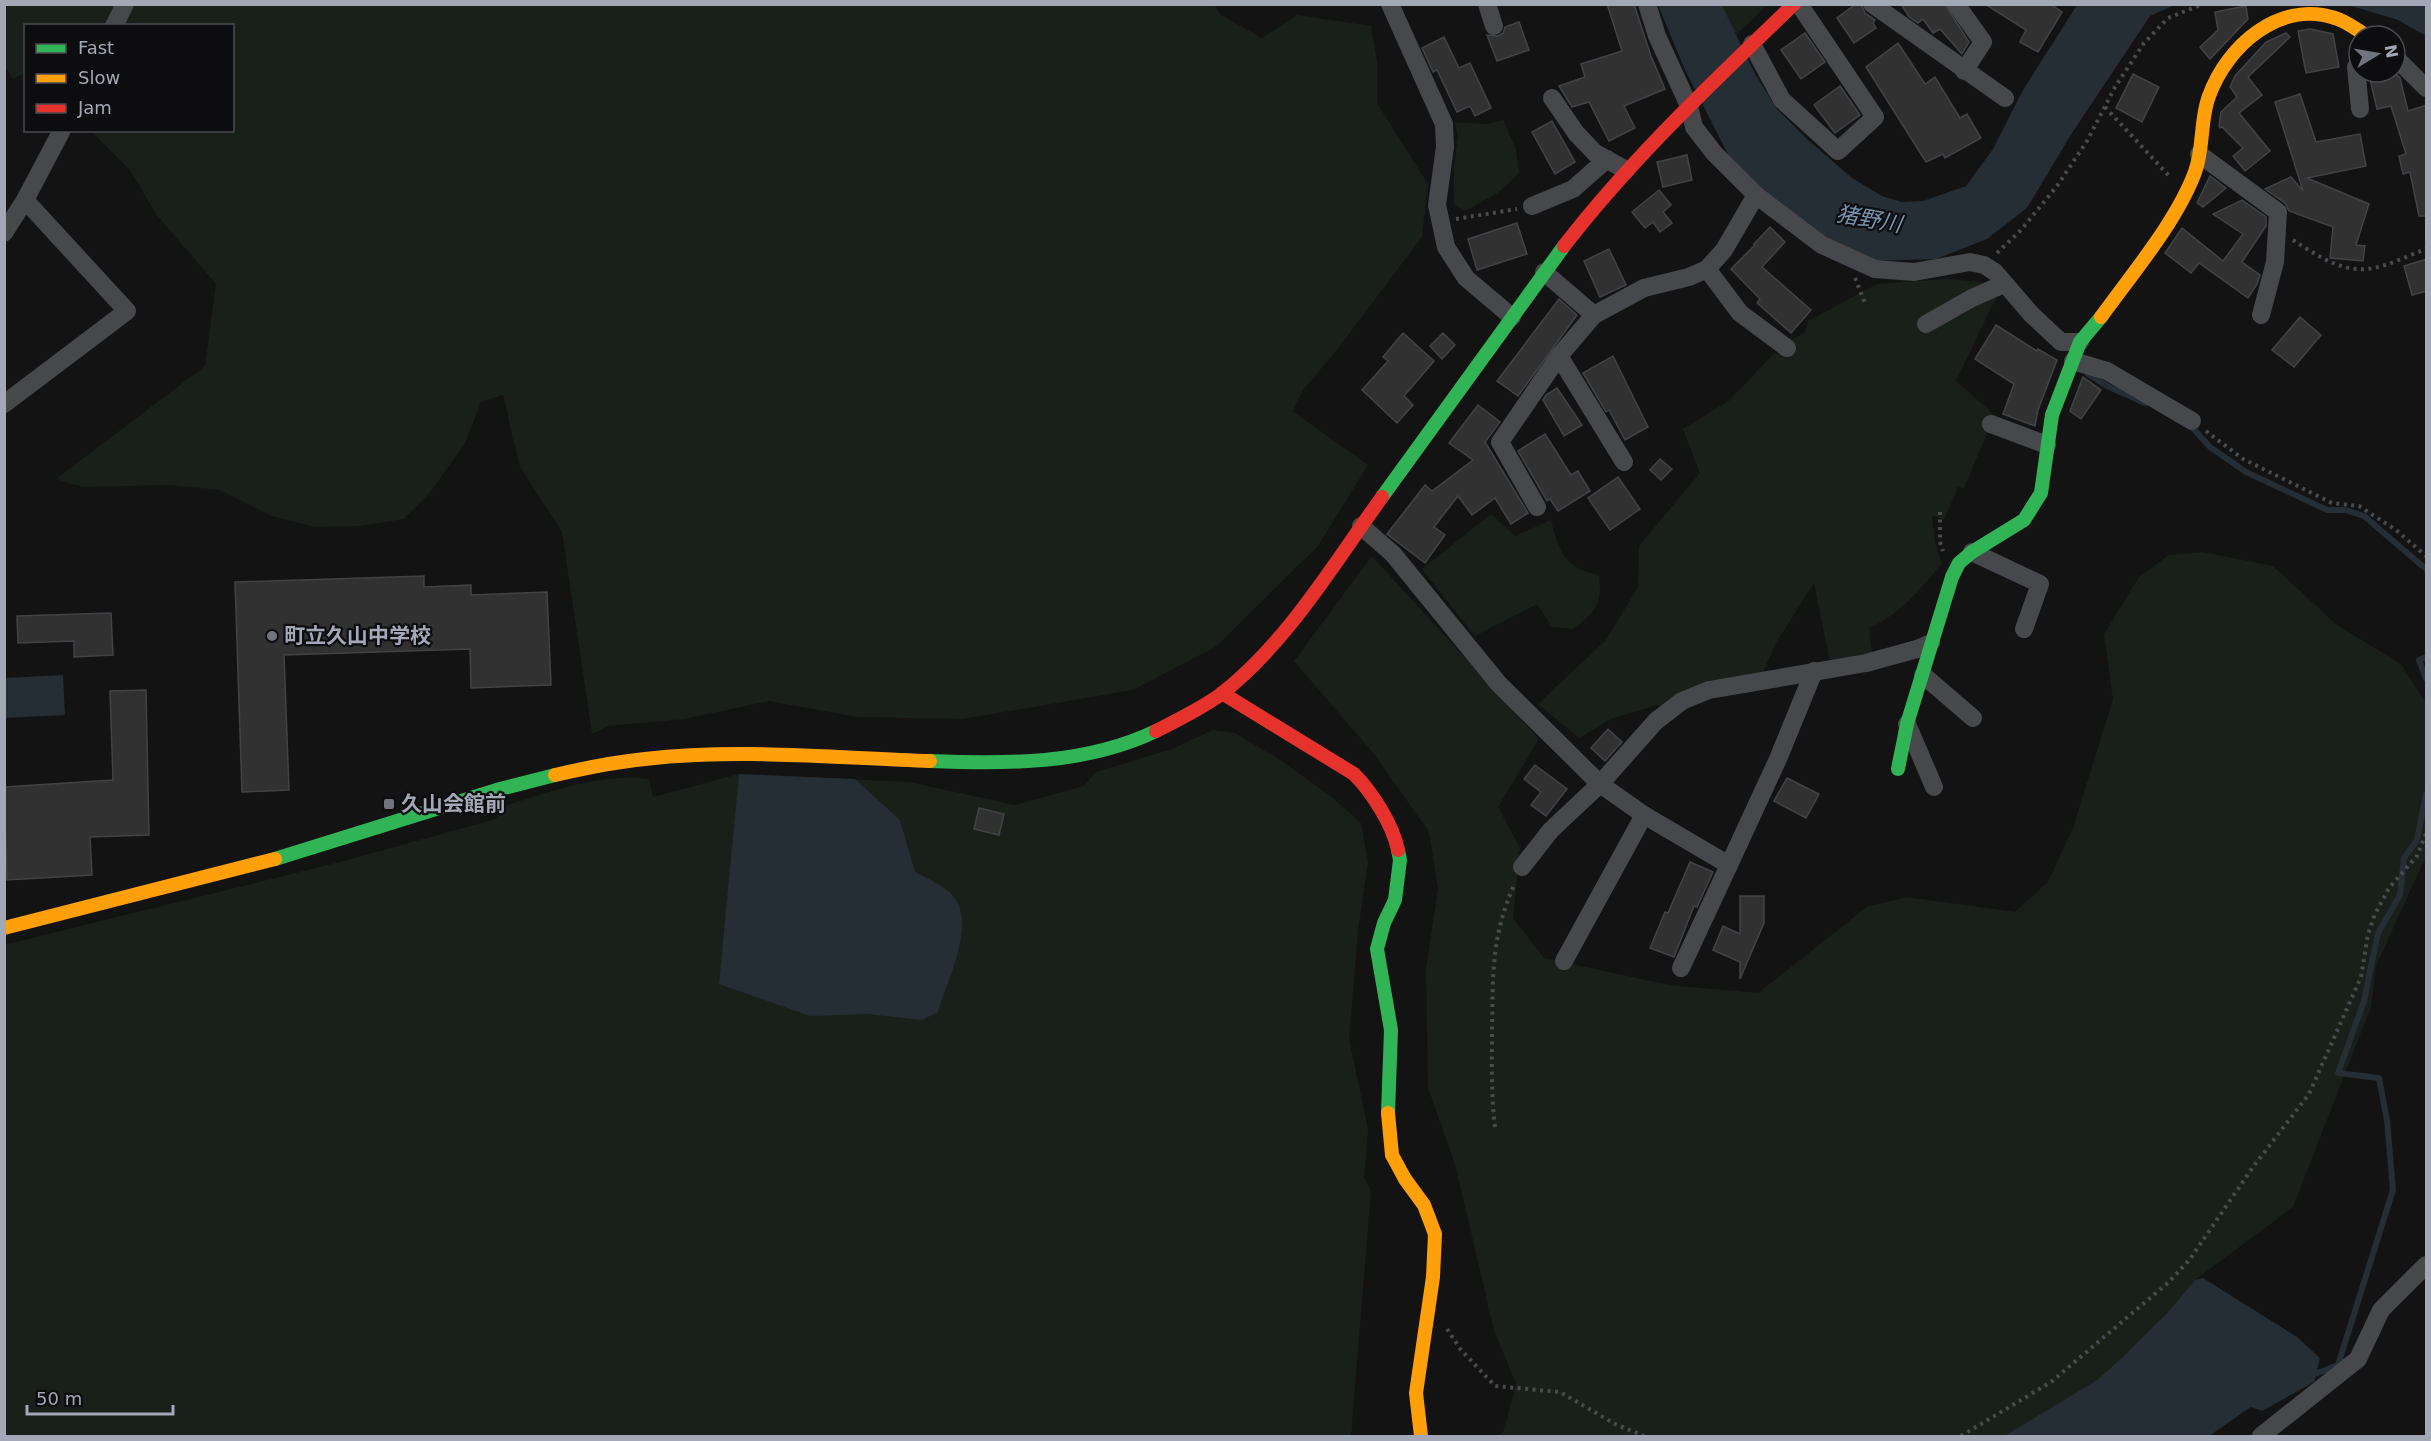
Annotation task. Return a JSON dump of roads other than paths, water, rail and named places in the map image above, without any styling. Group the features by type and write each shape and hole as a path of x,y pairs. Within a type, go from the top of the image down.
{"street":[{"path":"115,24 125,4"},
{"path":"1390,4 1444,124 1445,147 1437,205 1446,247 1466,278 1512,317"},
{"path":"1486,4 1494,26"},
{"path":"1647,4 1657,36 1689,106 1694,127 1714,153 1756,195 1822,245 1875,269 1914,272 1970,262 1984,265 1995,272 2031,314 2061,342 2080,342"},
{"path":"4,928 308,849 542,777 577,769 645,758 697,755 994,764 1046,762 1074,758 1152,735 1222,693 1266,652 1361,526 1587,215 1626,170 1794,4"},
{"path":"1750,46 1782,100 1838,152 1875,117 1799,4"},
{"path":"1872,4 2005,98"},
{"path":"1956,4 1983,42 1964,71"},
{"path":"1898,769 1907,724 1952,577 1959,563 1972,552 2024,520 2041,493 2052,415 2080,342 2095,325 2174,214 2196,171 2208,97 2223,67 2258,30 2287,15 2309,9 2347,24"},
{"path":"2407,69 2427,88"},
{"path":"2358,84 2361,109"},
{"path":"1552,98 1576,134 1595,153 1626,170"},
{"path":"4,233 25,200 61,132"},
{"path":"2199,154 2278,212 2275,262 2261,315"},
{"path":"1532,206 1574,189 1607,159"},
{"path":"1537,507 1500,442 1559,356 1594,315 1644,288 1689,277 1707,269 1724,250 1756,195"},
{"path":"4,404 128,311 25,200"},
{"path":"1707,269 1740,313 1787,348"},
{"path":"1544,273 1594,315"},
{"path":"1926,324 1972,298 2004,284"},
{"path":"1559,356 1624,462"},
{"path":"2073,361 2108,371 2192,421"},
{"path":"1991,424 2047,445"},
{"path":"1361,526 1393,554 1498,683 1600,784 1644,815 1729,865"},
{"path":"1972,552 2040,584 2024,629"},
{"path":"1522,867 1551,830 1600,784 1656,721 1682,701 1709,690 1866,663 1931,643"},
{"path":"1681,968 1778,759 1814,671"},
{"path":"1923,675 1973,717"},
{"path":"1222,693 1354,774 1368,788 1396,840 1400,860 1399,881 1395,900 1384,923 1377,950 1391,1030 1388,1125 1392,1155 1424,1205 1435,1234 1433,1277 1416,1393 1421,1437"},
{"path":"1907,724 1934,787"},
{"path":"1564,961 1644,815"},
{"path":"2261,1437 2358,1359 2381,1310 2427,1265"}],"water":[{"name":"猪野川","path":"1658,5 1722,5 1754,72 1777,109 1852,178 1882,196 1902,202 1923,201 1966,186 1993,149 2023,90 2077,5 2175,5 2150,16 2072,133 2027,208 1987,239 1936,259 1868,261 1819,234 1734,166 1685,70"},
{"path":"2348,5 2426,5 2426,36 2398,20"},
{"path":"63,675 65,715 5,718 5,678"},
{"path":"739,774 855,779 900,820 915,872 946,889 954,897 960,909 962,923 958,953 938,1012 922,1020 867,1014 810,1016 719,984"},
{"path":"2203,1278 2297,1337 2320,1358 2314,1382 2262,1411 2251,1407 2209,1436 2004,1436 2097,1380 2168,1312 2195,1280"}],"waterway":[{"path":"2088,374 2107,386 2145,403"},
{"path":"2189,424 2210,447 2246,472 2327,510 2345,510 2364,516 2426,569"},
{"path":"2426,657 2419,660 2426,679"},
{"path":"2310,1376 2338,1365 2393,1190 2387,1120 2379,1078 2338,1073 2364,1001 2378,933 2400,895 2404,858 2417,840 2426,794"}],"place":[{"name":"町立久山中学校","path":"272,636"},
{"name":"久山会館前","path":"389,804"}]}
